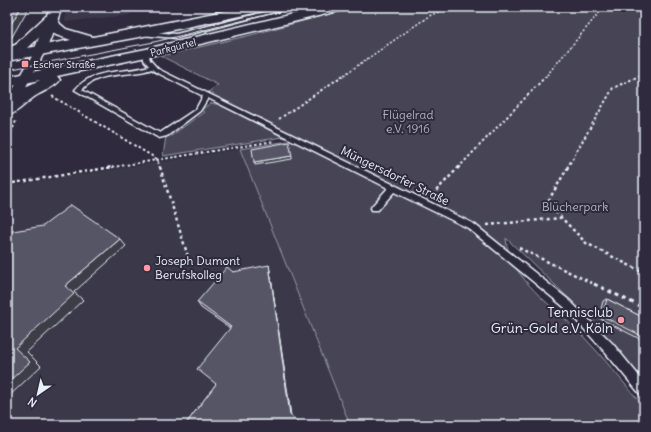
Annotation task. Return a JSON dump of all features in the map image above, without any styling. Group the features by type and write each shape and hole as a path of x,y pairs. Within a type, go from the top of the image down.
{"main road":[{"name":"Parkgürtel","path":"7,56 139,33 264,7"},
{"name":"Parkgürtel","path":"7,82 77,69 334,8"},
{"path":"54,13 56,29 62,33 70,37 96,40"},
{"path":"23,45 54,13"},
{"path":"7,110 31,91 77,69"}],"street":[{"path":"7,110 26,79 40,51 54,13"},
{"path":"7,52 23,45"}],"lane":[{"path":"139,33 176,36 292,7"},
{"path":"630,7 644,14"},
{"path":"146,53 147,60 152,67 142,71 98,77 78,90 159,136 165,134 198,110 206,96"},
{"name":"Müngersdorfer Straße","path":"152,67 206,96 471,226 567,304 608,347 644,390"},
{"path":"375,208 393,188"}],"path":[{"path":"268,126 429,16 449,7"},
{"path":"424,203 560,61 604,7"},
{"path":"644,77 639,76 613,88 547,203 586,243 644,273"},
{"path":"49,95 157,159 190,263"},
{"path":"7,184 284,140 289,136"},
{"path":"471,226 561,218"},
{"path":"512,245 644,308"}],"shaded area":[{"path":"66,7 131,7 130,15 65,22"},
{"name":"Joseph Dumont Berufskolleg","path":"240,149 350,425 7,425 7,186"}],"green space":[{"name":"Flügelrad e.V. 1916","path":"355,7 644,7 644,381 581,310 506,238 509,253 515,266 524,279 547,303 582,335 644,407 644,425 350,425 240,149 288,141 294,135 207,93 218,85 161,56 247,36"},
{"path":"211,103 220,105 283,137 163,156 166,136 171,136 204,112 201,110"}],"building":[{"path":"7,7 21,7 7,31"},
{"path":"289,142 292,156 254,162 252,149"},
{"path":"71,205 120,239 65,286 74,294 15,348 30,362 7,383 7,232 43,226"},
{"path":"269,265 290,415 300,425 185,425 216,384 197,369 231,327 197,302 227,267 233,272"},
{"name":"Tennisclub Grün-Gold e.V. Köln","path":"607,299 644,318 644,337 602,316"}],"tram line":[{"path":"7,70 154,42 299,7"}],"place":[{"name":"Escher Straße","path":"25,64"},
{"name":"Joseph Dumont Berufskolleg","path":"147,268"},
{"name":"Tennisclub Grün-Gold e.V. Köln","path":"621,320"}],"park label":[{"name":"Blücherpark","path":"575,207"}]}
